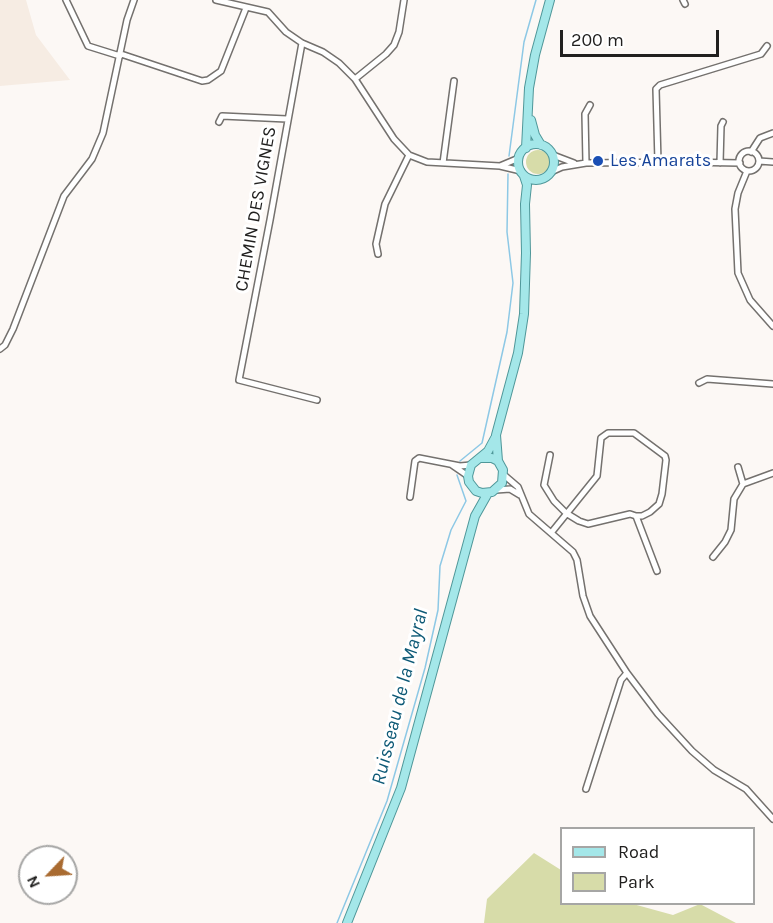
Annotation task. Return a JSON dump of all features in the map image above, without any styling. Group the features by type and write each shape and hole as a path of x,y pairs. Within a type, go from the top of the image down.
{"main road":[{"path":"526,148 529,88 535,55 550,0"},
{"path":"528,108 535,135 541,145"},
{"path":"347,923 401,788 475,516 475,496 468,476 471,465 488,451 496,435 518,353 524,314 525,220 527,185 519,158 526,148 533,144 541,145 554,155 555,162 553,171 539,181 531,194 525,220"},
{"path":"522,174 531,180 539,181"},
{"path":"475,516 492,492 502,483 504,475 498,461 496,435"},
{"path":"481,458 487,457 498,461"},
{"path":"472,487 476,491 492,492"}],"street":[{"path":"66,0 88,46 202,81 208,80 221,71 246,8"},
{"path":"0,349 5,345 14,329 64,196 92,159 103,133 127,20 134,0"},
{"path":"216,0 268,12 286,32 339,63 355,79 394,139 409,155 427,162 442,164 500,166 522,174"},
{"path":"355,79 394,45 399,32 404,0"},
{"name":"CHEMIN DES VIGNES","path":"302,43 239,380 317,400"},
{"path":"658,162 656,89 660,85 761,54 767,46"},
{"path":"442,164 454,81"},
{"path":"586,163 585,114 590,105"},
{"path":"219,123 222,116 287,119"},
{"path":"720,163 723,122"},
{"path":"751,152 760,138 773,133"},
{"path":"740,163 742,154 751,152 758,156 759,161 755,169 747,171"},
{"path":"378,254 376,243 385,204 409,155"},
{"path":"554,155 576,164"},
{"path":"500,166 519,158"},
{"path":"759,161 773,162"},
{"path":"553,171 586,163 658,162 740,163 747,171"},
{"path":"747,171 738,193 735,209 738,273 750,300 773,326"},
{"path":"699,383 708,379 773,384"},
{"path":"550,455 544,485 554,501 566,513 588,524 630,514 642,516 650,512 659,504 666,460 662,453 634,433 608,433 601,438 597,476 566,513 551,533"},
{"path":"410,497 416,461 419,458 471,465"},
{"path":"451,464 468,476"},
{"path":"738,467 743,484"},
{"path":"713,557 731,530 734,499 743,484 773,473"},
{"path":"504,475 518,487 529,514 536,522 573,552 577,560 583,596 590,616 627,673 672,732 714,770 746,789 773,819"},
{"path":"492,492 510,489 521,496"},
{"path":"636,516 657,571"},
{"path":"586,789 621,680 627,673"}],"shaded area":[{"path":"0,0 26,0 36,35 70,80 0,86"}],"green space":[{"path":"533,150 543,150 550,157 550,167 543,174 533,174 526,167 526,157"},
{"path":"534,853 560,869 560,905 637,905 673,915 702,905 736,923 484,923 487,899"}],"waterway":[{"name":"Ruisseau de la Mayral","path":"509,156 524,42 536,0"},
{"name":"Ruisseau de la Mayral","path":"460,461 482,443 507,332 513,283 507,232 508,174"},
{"name":"Ruisseau de la Mayral","path":"337,923 387,801 425,668 438,610 440,566 451,530 466,501 457,475"}],"place":[{"name":"Les Amarats","path":"598,161"}]}
